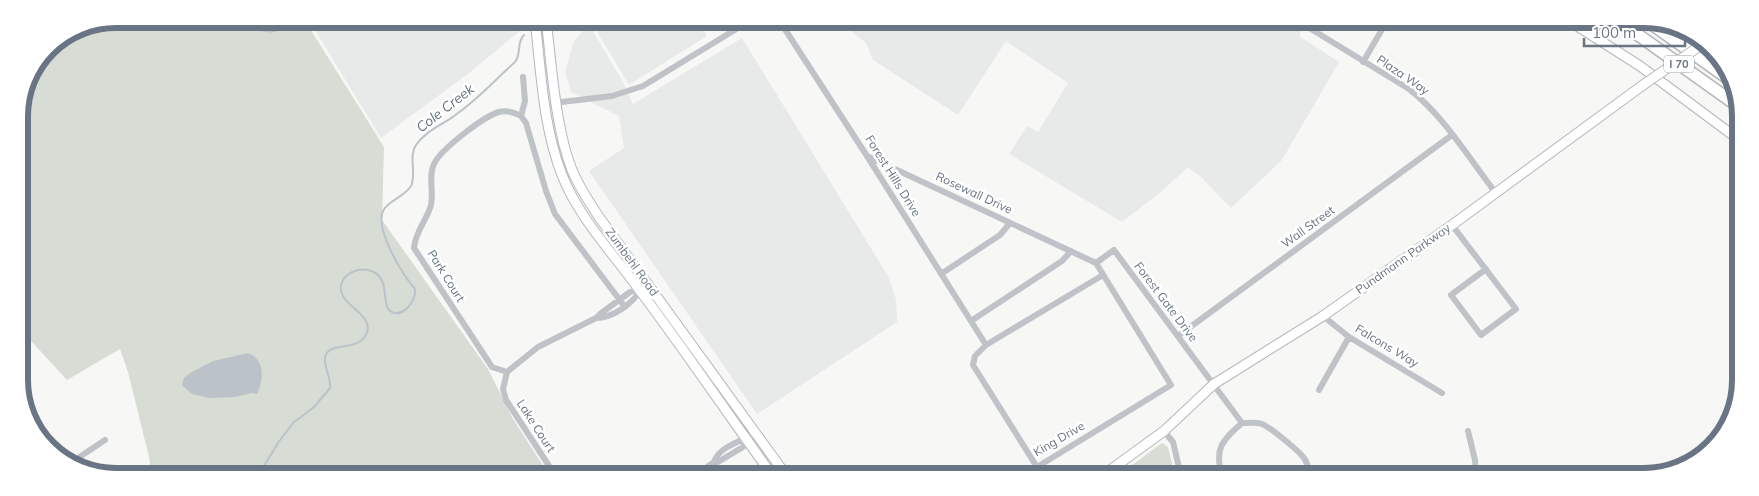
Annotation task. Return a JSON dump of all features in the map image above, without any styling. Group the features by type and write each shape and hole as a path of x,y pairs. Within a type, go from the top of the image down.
{"highway":[{"name":"I 70","path":"1628,28 1730,100"},
{"name":"I 70","path":"1657,28 1720,72"}],"main road":[{"name":"Zumbehl Road","path":"536,28 545,104 555,156 566,183 590,225 640,290 767,468"},
{"name":"Zumbehl Road","path":"547,28 565,149 579,184 599,217 781,468"},
{"path":"1580,28 1640,66 1732,135"},
{"name":"Pundmann Parkway","path":"1113,468 1164,431 1214,384 1323,316 1698,47"}],"street":[{"path":"545,104 612,96 643,86 738,28"},
{"name":"Forest Hills Drive","path":"784,28 868,156 986,345"},
{"name":"Plaza Way","path":"1309,28 1424,100 1495,192"},
{"path":"1363,62 1383,28"},
{"path":"523,77 526,101 521,116 526,123 546,191 556,214 625,307"},
{"name":"Park Court","path":"507,372 492,367 488,362 414,248 414,240 430,208 432,198 431,172 439,154 486,118 505,111 521,116"},
{"name":"Wall Street","path":"1178,336 1452,135"},
{"name":"Rosewall Drive","path":"868,156 1096,263"},
{"path":"940,274 1000,235 1010,222"},
{"path":"1452,225 1486,269 1516,309 1480,334 1451,295 1486,269"},
{"path":"971,321 1062,261 1071,250"},
{"name":"Forest Gate Drive","path":"1096,263 1114,250 1242,423"},
{"path":"1096,263 1103,275"},
{"name":"King Drive","path":"1103,275 1171,385 1037,467 973,364 975,356 986,345 1103,275"},
{"path":"507,372 538,347 596,318 630,292 640,290 649,284"},
{"path":"596,318 601,318 625,307 635,300 640,290"},
{"name":"Falcons Way","path":"1323,316 1349,337 1442,393"},
{"path":"1319,390 1349,337"},
{"name":"Lake Court","path":"507,372 503,389 506,400 550,468"},
{"path":"1221,468 1220,448 1227,437 1242,423 1261,424 1304,457 1308,468"},
{"path":"1164,431 1173,442 1179,468"},
{"path":"1468,431 1475,468"},
{"path":"706,468 714,462 726,448 738,440 746,439 756,433"},
{"path":"76,459 105,440"}],"shaded area":[{"path":"104,28 310,28 384,147 382,220 488,369 513,419 544,468 149,468 150,461 128,372 120,349 67,380 28,338 28,110 29,98 34,82 42,67 53,53 67,42 82,34"},
{"path":"257,28 278,28 276,32 263,32"},
{"path":"314,28 524,28 469,73 381,138"},
{"path":"585,28 591,28 624,84 633,104 742,38 888,276 896,299 897,322 757,414 589,171 624,148 619,116 571,92 565,72 574,41"},
{"path":"595,28 702,28 707,36 629,85"},
{"path":"849,28 1303,28 1299,36 1339,62 1282,160 1231,208 1201,177 1188,167 1162,191 1122,222 1009,154 1027,126 1038,132 1068,83 1006,41 958,115 873,60 866,43"},
{"path":"248,353 258,360 262,370 261,383 257,394 209,398 192,394 182,385 184,378 190,373 213,361"},
{"path":"1162,443 1168,447 1173,468 1128,468"},
{"path":"385,465 400,468 362,468"}],"waterway":[{"name":"Cole Creek","path":"263,468 293,423 314,407 330,388 330,380 325,362 327,353 332,349 358,342 364,338 367,332 366,320 346,301 343,295 341,289 345,278 354,271 373,271 381,278 387,307 391,312 401,312 410,305 415,289 403,273 385,237 382,226 382,216 385,208 411,186 413,181 413,155 416,145 420,140 466,107 515,62 520,41 524,35"},
{"name":"Cole Creek","path":"206,468 219,468"}]}
